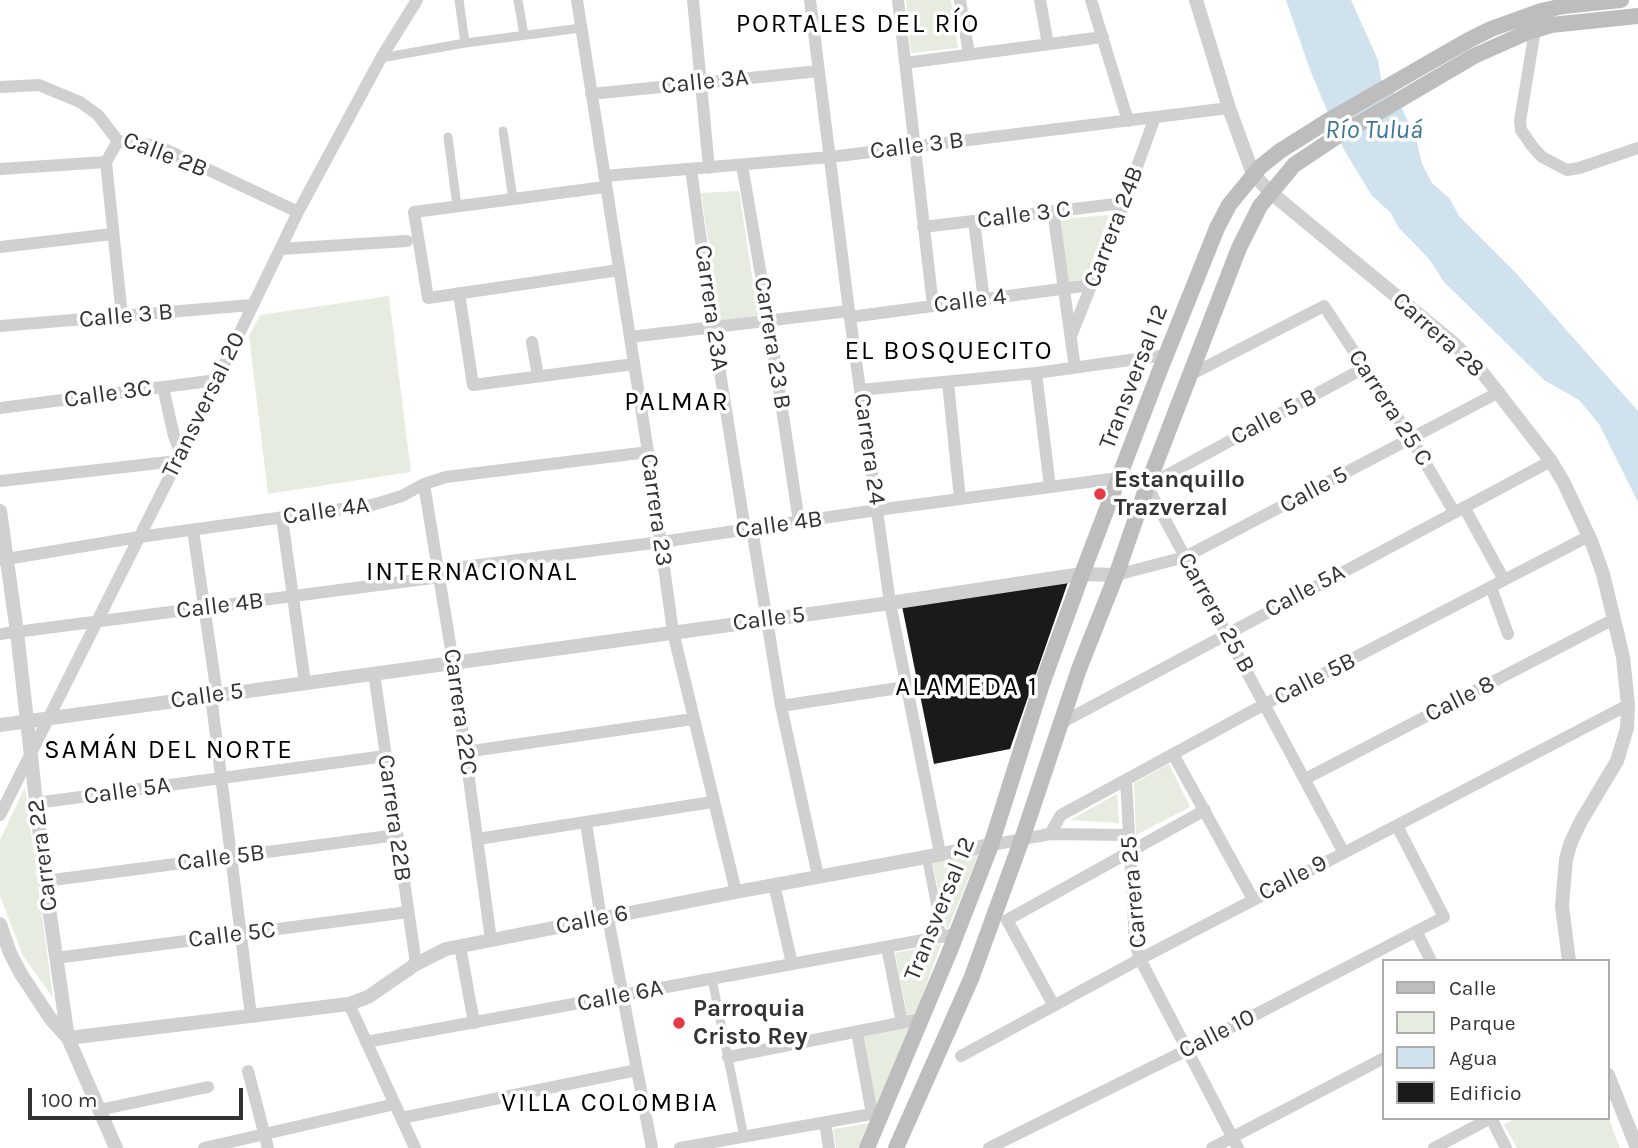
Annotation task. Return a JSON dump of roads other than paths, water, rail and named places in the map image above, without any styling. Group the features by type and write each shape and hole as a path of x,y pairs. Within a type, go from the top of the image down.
{"main road":[{"name":"Transversal 12","path":"867,1148 877,1113 920,1019 949,935 991,845 1041,687 1082,574 1166,355 1217,228 1229,205 1253,174 1280,151 1326,121 1491,29 1573,2 1621,0"},
{"name":"Transversal 12","path":"896,1148 971,979 1147,486 1239,247 1270,192 1294,165 1336,137 1474,57 1535,30 1580,20 1638,16"}],"street":[{"name":"Transversal 20","path":"0,815 179,458 298,212 380,58 417,0"},
{"path":"459,0 465,43"},
{"path":"518,0 524,35"},
{"name":"Carrera 23","path":"577,0 648,452 673,632 712,802 736,892"},
{"path":"692,0 709,168"},
{"name":"Carrera 24","path":"810,0 849,314 890,603 933,855"},
{"path":"898,0 933,306"},
{"path":"960,0 969,54"},
{"path":"1040,0 1048,44"},
{"path":"1091,0 1128,121"},
{"name":"Carrera 28","path":"1196,0 1253,174 1270,192 1453,343 1478,367 1550,461 1564,483 1589,536 1603,574 1623,657 1628,705 1627,728 1617,761 1581,821 1566,859 1562,906 1569,959"},
{"path":"380,58 465,43 581,28"},
{"path":"1535,30 1520,121 1521,130 1542,157 1567,170 1579,169 1638,148"},
{"path":"905,63 1103,37"},
{"name":"Calle 3A","path":"591,94 820,71"},
{"name":"Calle 2B","path":"0,87 39,85 80,102 98,115 118,141 158,146 298,212"},
{"name":"Calle 3 B","path":"459,293 428,298 414,212 513,199 604,181 691,169 914,147 1229,107"},
{"name":"Carrera 24B","path":"1071,335 1155,117"},
{"path":"503,131 513,199"},
{"path":"447,137 457,206"},
{"path":"118,141 106,162 122,316"},
{"path":"0,169 106,162"},
{"name":"Carrera 23 B","path":"742,165 799,522"},
{"name":"Carrera 23A","path":"691,169 713,328 765,620 818,876"},
{"name":"Calle 3 C","path":"923,227 1124,203"},
{"path":"1053,211 1075,368"},
{"path":"974,221 984,300"},
{"path":"0,247 112,234"},
{"path":"280,249 407,241"},
{"path":"619,270 459,293 473,385 634,364"},
{"name":"Calle 4","path":"630,337 933,306 1091,285"},
{"name":"Calle 3 B","path":"0,326 252,305"},
{"name":"Carrera 25 C","path":"1190,375 1324,306 1504,580"},
{"path":"532,342 538,376"},
{"path":"860,390 1036,373 1166,355"},
{"name":"Calle 5 B","path":"1147,486 1364,368"},
{"path":"1036,373 1050,487"},
{"name":"Calle 3C","path":"0,408 217,380"},
{"path":"947,383 960,499"},
{"path":"0,481 179,458 163,387"},
{"name":"Calle 5","path":"0,725 890,603 1082,574 1116,575 1185,557 1499,392"},
{"name":"Calle 4A","path":"3,560 139,537 372,505 402,496 446,477 648,452"},
{"name":"Calle 5A","path":"1061,723 1550,461"},
{"name":"Calle 4B","path":"0,634 293,597 439,573 1118,478"},
{"name":"Carrera 22C","path":"424,485 453,662 491,940"},
{"name":"Carrera 25 B","path":"1147,486 1343,853"},
{"name":"Carrera 22","path":"0,511 3,560 17,632 45,881 68,1038 116,1148"},
{"path":"282,518 305,683"},
{"path":"192,530 204,608 251,1016"},
{"name":"Calle 5B","path":"1050,834 1062,815 1265,704 1589,536"},
{"path":"1492,587 1508,634"},
{"name":"Calle 8","path":"1305,779 1615,619"},
{"name":"Carrera 22B","path":"374,673 416,964"},
{"path":"781,706 905,687"},
{"name":"Calle 9","path":"961,1056 1253,899 1628,705"},
{"path":"465,752 694,719"},
{"path":"1174,754 1253,899"},
{"name":"Calle 5A","path":"36,803 385,756"},
{"name":"Carrera 25","path":"1126,780 1135,943 1140,959 1235,1143"},
{"path":"478,839 712,802"},
{"path":"1054,1006 1007,920 1205,810"},
{"path":"586,823 652,1148"},
{"name":"Calle 10","path":"989,1148 1187,1050 1444,917 1397,826"},
{"name":"Calle 6","path":"68,1038 349,1004 368,997 432,954 460,946 774,884 1050,834 1129,835"},
{"name":"Calle 5B","path":"45,881 397,835"},
{"path":"933,855 949,935"},
{"path":"774,884 792,964"},
{"name":"Calle 5C","path":"56,958 408,912"},
{"path":"0,924 21,974 50,1018 68,1038"},
{"path":"1416,931 1431,959"},
{"name":"Calle 6A","path":"366,1042 949,935"},
{"path":"460,946 474,1023"},
{"path":"887,947 902,1023"},
{"path":"712,979 744,1137"},
{"path":"349,1004 415,1148"},
{"path":"728,1057 920,1019"},
{"path":"680,1148 877,1113 857,1032"},
{"path":"1212,1148 1235,1143 1382,1059"},
{"path":"248,1070 268,1148"},
{"path":"401,1118 637,1070"},
{"path":"1610,1080 1637,1148"},
{"path":"99,1110 208,1087"},
{"path":"204,1148 395,1104"},
{"path":"1434,1148 1487,1120"},
{"path":"1492,1120 1507,1148"},
{"path":"825,1122 829,1148"}],"water":[{"name":"Río Tuluá","path":"1286,0 1351,0 1378,60 1381,79 1395,94 1416,138 1422,164 1432,183 1450,199 1459,216 1516,273 1638,411 1638,502 1599,424 1579,400 1544,380 1444,282 1429,259 1399,228 1390,212 1372,196 1343,148 1310,70"}],"place":[{"name":"Estanquillo Trazverzal","path":"1100,494"},
{"name":"Parroquia Cristo Rey","path":"679,1023"}],"district":[{"name":"PORTALES DEL RÍO","path":"858,25"},
{"name":"EL BOSQUECITO","path":"949,352"},
{"name":"PALMAR","path":"677,403"},
{"name":"INTERNACIONAL","path":"472,573"},
{"name":"ALAMEDA 1","path":"967,688"},
{"name":"SAMÁN DEL NORTE","path":"169,751"},
{"name":"VILLA COLOMBIA","path":"610,1104"}]}
